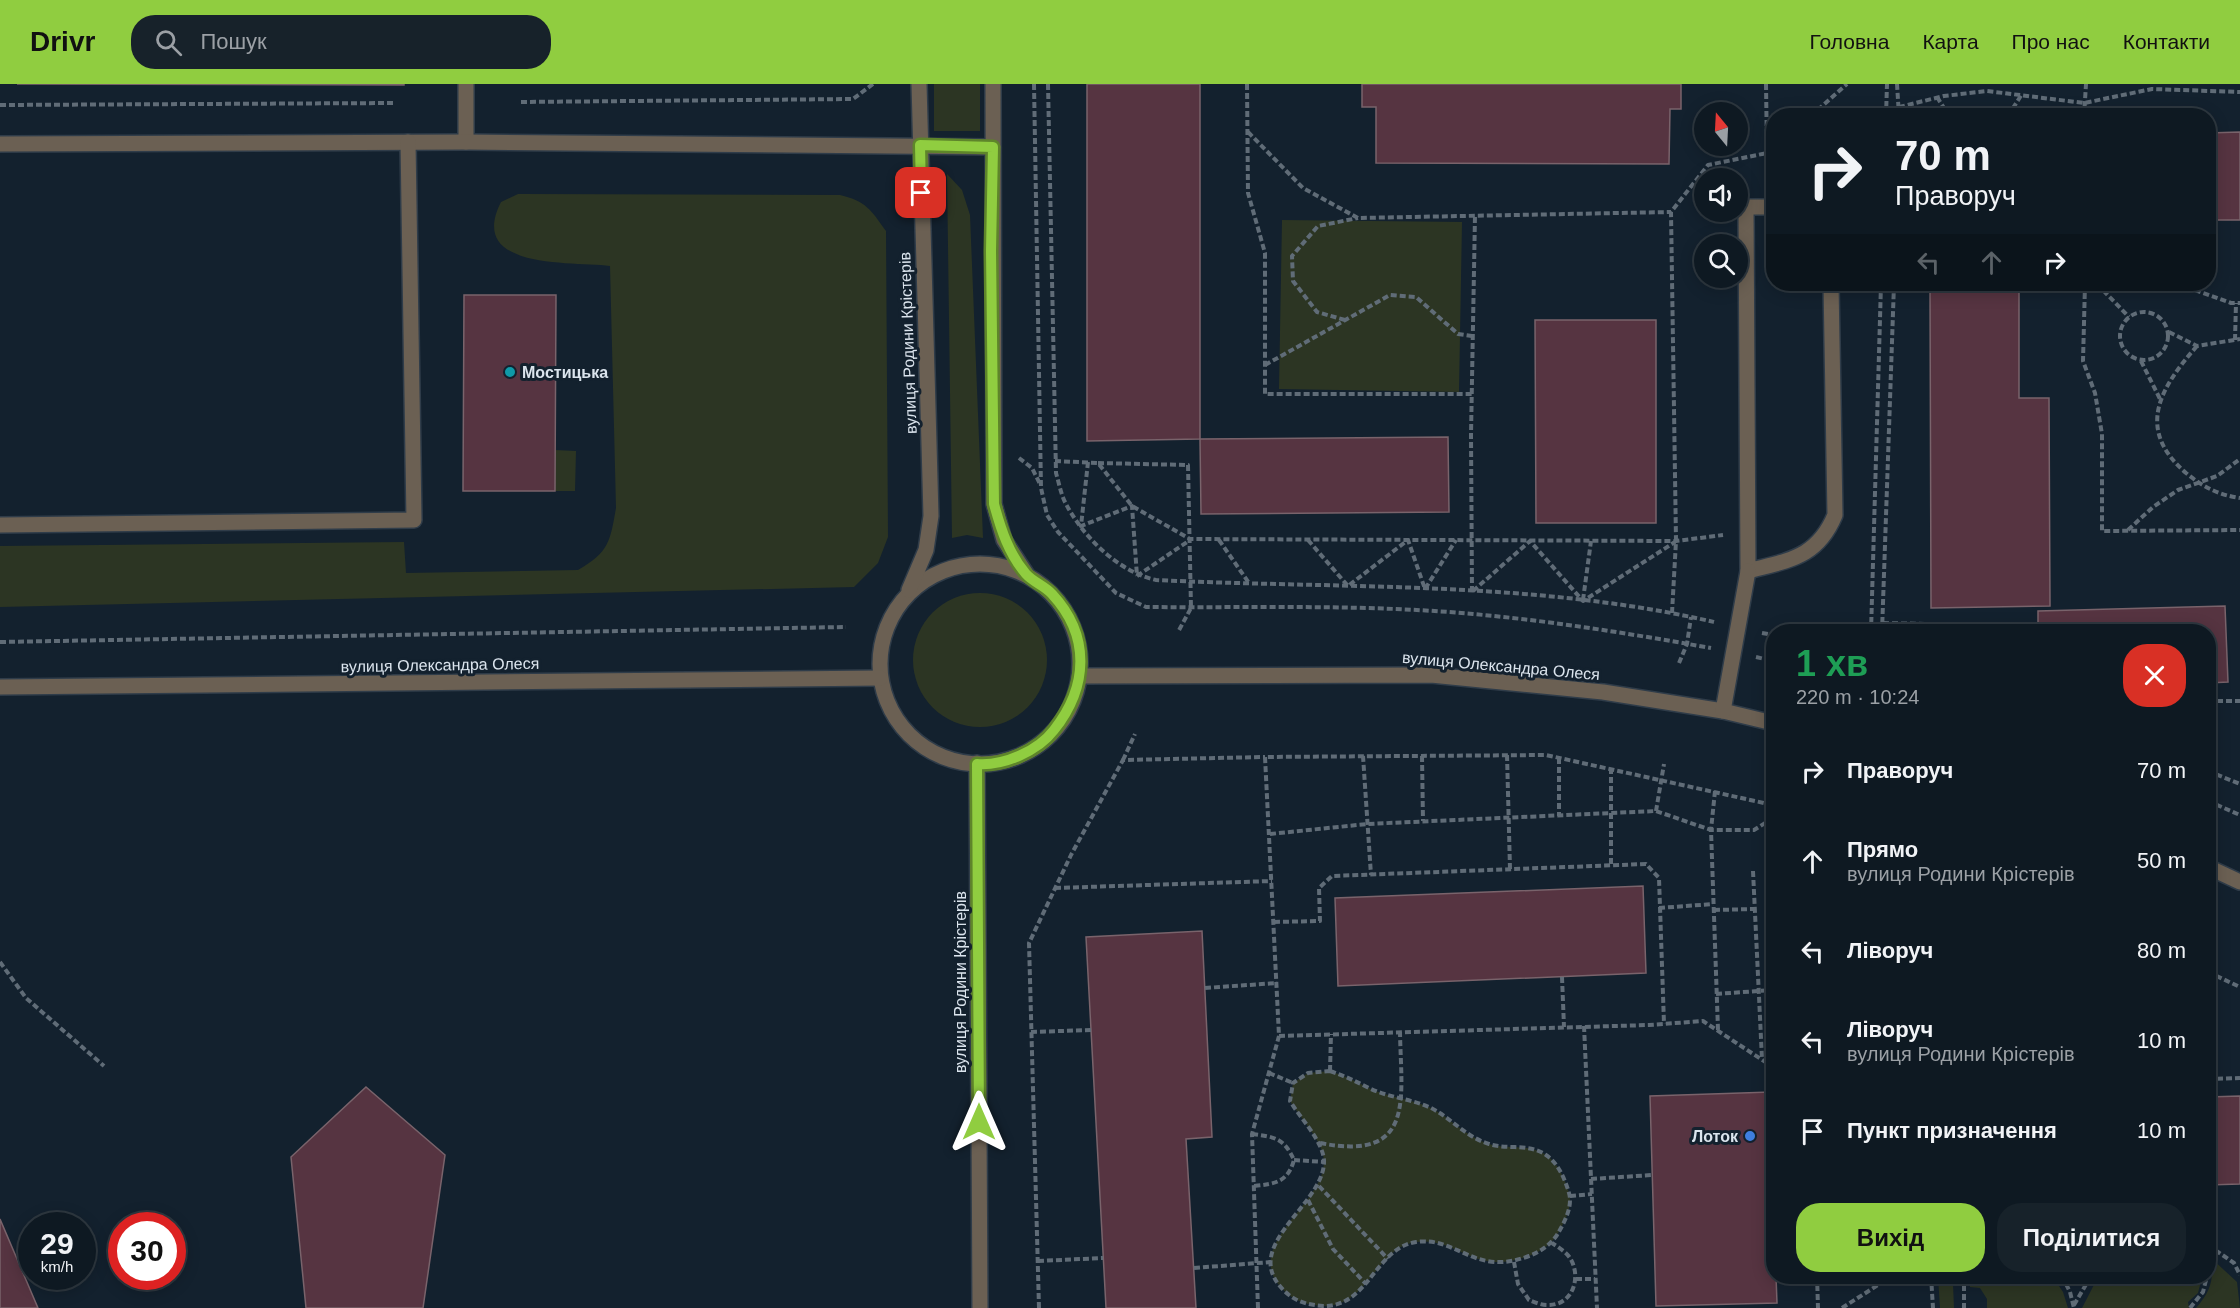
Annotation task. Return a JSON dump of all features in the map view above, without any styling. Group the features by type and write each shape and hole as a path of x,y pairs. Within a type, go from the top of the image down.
{"street":[{"path":"466,84 466,141"},
{"name":"вулиця Родини Крістерів","path":"906,596 926,550 931,516 919,84"},
{"path":"993,84 991,251 994,504 1004,540 1027,575"},
{"path":"0,144 466,141 993,147"},
{"path":"0,525 414,520 408,142"},
{"path":"1723,711 1748,571 1746,207 1766,207"},
{"path":"1748,571 1793,559 1819,545 1835,515 1831,291"},
{"path":"971,564 1000,565 1027,575 1050,592 1068,615 1078,642 1080,676 1070,710 1049,737 1020,756 977,764 941,756 921,745 904,730 891,711 880,678 879,661 886,627 906,596 920,584 953,567 971,564"},
{"name":"вулиця Олександра Олеся","path":"1080,676 1431,675 1603,692 1723,711 1766,721"},
{"name":"вулиця Олександра Олеся","path":"0,687 880,678"},
{"name":"вулиця Родини Крістерів","path":"977,764 980,1308"},
{"path":"2216,871 2240,882"}],"path":[{"path":"521,102 853,99 873,84"},
{"path":"1034,84 1041,488 1047,514 1058,532 1116,593 1146,607 1362,608 1472,614 1733,651 1766,659"},
{"path":"1048,84 1056,473 1066,504 1081,526 1119,566 1137,576 1156,580 1425,588 1583,601 1672,612 1766,634"},
{"path":"1247,84 1248,193 1265,252 1265,394 1472,394"},
{"path":"1766,84 1766,108"},
{"path":"1820,108 1847,84"},
{"path":"1886,108 1887,84"},
{"path":"1897,84 1899,107 1937,97 1987,91 2084,103 2152,89 2240,92"},
{"path":"2084,108 2086,84"},
{"path":"2013,108 2022,94"},
{"path":"1937,97 1944,108"},
{"path":"0,105 395,103"},
{"path":"1248,132 1303,188 1358,218"},
{"path":"1672,612 1676,541 1671,212 1708,165 1766,153"},
{"path":"1346,320 1317,312 1293,280 1293,256 1318,226 1358,218 1671,212"},
{"path":"1472,592 1472,336 1475,215"},
{"path":"1871,624 1881,291"},
{"path":"1894,291 1883,623 1929,624"},
{"path":"2086,291 2083,361 2095,393 2102,434 2103,531 2240,530"},
{"path":"2104,291 2130,316"},
{"path":"2168,332 2197,346 2238,339 2238,303 2200,291"},
{"path":"1265,364 1390,295 1416,297 1458,334 1472,336"},
{"path":"2138,313 2154,314 2166,325 2168,332 2169,339 2163,353 2154,359 2141,361 2125,353 2120,343 2120,332 2130,316 2138,313"},
{"path":"2197,346 2170,376 2160,400 2156,422 2161,441 2173,462 2197,482 2222,496 2240,498"},
{"path":"2141,361 2160,400"},
{"path":"2127,531 2153,507 2178,490 2217,476 2240,459"},
{"path":"1055,461 1188,465 1191,608 1178,632"},
{"path":"1081,526 1088,462"},
{"path":"1098,463 1132,506 1190,539 1676,541 1748,532"},
{"path":"1081,526 1132,506"},
{"path":"1132,506 1137,576"},
{"path":"1137,576 1190,539"},
{"path":"1219,539 1249,584"},
{"path":"1307,540 1348,586"},
{"path":"1348,586 1408,540"},
{"path":"1408,540 1425,588"},
{"path":"1425,588 1456,540"},
{"path":"1530,541 1583,601"},
{"path":"1472,592 1530,541"},
{"path":"1583,601 1591,541"},
{"path":"1583,601 1676,541"},
{"path":"1679,663 1687,644 1691,617"},
{"path":"0,642 846,627"},
{"path":"2216,701 2240,701"},
{"path":"1039,1308 1029,943 1134,734"},
{"path":"1507,755 1510,869"},
{"path":"1122,760 1546,755 1715,790 1766,803"},
{"path":"1363,756 1371,875"},
{"path":"1422,756 1423,821"},
{"path":"1258,1308 1252,1134 1279,1036 1265,758"},
{"path":"1559,758 1559,816"},
{"path":"1656,811 1664,764"},
{"path":"1611,768 1611,865"},
{"path":"2216,774 2240,784"},
{"path":"1715,790 1711,830 1718,1030"},
{"path":"2216,804 2240,815"},
{"path":"1270,834 1367,824 1656,811 1711,830 1754,830 1766,822"},
{"path":"1274,922 1320,921 1319,888 1332,876 1646,864 1659,878 1664,1024"},
{"path":"1754,871 1762,1060"},
{"path":"1055,888 1272,881"},
{"path":"1659,908 1713,904"},
{"path":"1714,910 1755,909"},
{"path":"0,962 26,998 104,1065"},
{"path":"2216,976 2240,987"},
{"path":"1562,977 1564,1027"},
{"path":"1205,988 1277,983"},
{"path":"1716,994 1766,990"},
{"path":"1279,1036 1664,1024 1703,1020 1766,1063"},
{"path":"1584,1026 1597,1308"},
{"path":"1031,1032 1090,1030"},
{"path":"1320,1143 1342,1148 1370,1145 1389,1133 1400,1118 1400,1032"},
{"path":"1330,1034 1330,1071"},
{"path":"1330,1071 1401,1098 1434,1110 1460,1129 1489,1144 1523,1147 1546,1155 1563,1173 1570,1196 1566,1220 1552,1243 1514,1262 1496,1264 1473,1259 1433,1243 1415,1242 1396,1251 1359,1292 1338,1306 1310,1305 1289,1295 1276,1279 1271,1262 1272,1251 1281,1232 1319,1186 1324,1162 1320,1143 1304,1124 1290,1101 1293,1083 1308,1073 1330,1071"},
{"path":"1269,1073 1293,1083"},
{"path":"2216,1079 2240,1078"},
{"path":"1252,1134 1272,1137 1287,1145 1294,1160 1290,1173 1277,1183 1254,1186"},
{"path":"1294,1160 1324,1162"},
{"path":"1591,1179 1652,1175"},
{"path":"1319,1186 1388,1259"},
{"path":"1570,1196 1592,1194"},
{"path":"1308,1200 1333,1249 1366,1284"},
{"path":"1514,1262 1518,1284 1529,1300 1548,1305 1564,1300 1576,1287 1576,1272 1569,1256 1552,1243"},
{"path":"2216,1251 2234,1263 2240,1275"},
{"path":"1038,1261 1103,1258"},
{"path":"1194,1268 1271,1262"},
{"path":"1576,1279 1595,1279"},
{"path":"1817,1284 1818,1308"},
{"path":"1845,1308 1880,1284"},
{"path":"1932,1284 1933,1308"},
{"path":"1964,1284 1964,1308"},
{"path":"2066,1284 2074,1307"},
{"path":"2074,1307 2087,1284"},
{"path":"2190,1308 2203,1292 2205,1284"}],"green space":[{"path":"934,84 980,84 980,131 934,131"},
{"path":"947,174 962,190 970,215 983,538 967,535 952,538"},
{"path":"518,194 840,195 862,203 872,212 886,231 888,537 878,563 854,587 0,607 0,546 404,542 406,573 578,570 596,558 610,538 616,508 610,266 550,262 528,258 510,251 498,240 494,224 501,202"},
{"path":"1282,220 1462,222 1459,392 1279,389"},
{"path":"555,450 576,451 575,491 555,491"},
{"path":"980,593 1006,598 1028,612 1042,634 1047,660 1042,686 1028,708 1006,722 980,727 954,722 932,708 918,686 913,660 918,634 932,612 954,598"},
{"path":"1330,1071 1379,1092 1431,1108 1481,1141 1496,1146 1532,1149 1546,1155 1561,1172 1570,1198 1567,1215 1557,1235 1548,1245 1529,1256 1494,1262 1444,1245 1416,1242 1402,1247 1391,1255 1362,1288 1339,1304 1314,1305 1293,1298 1274,1278 1271,1261 1275,1245 1320,1180 1324,1163 1321,1147 1290,1101 1293,1083 1308,1073"},
{"path":"2216,1263 2237,1282 2240,1308 2196,1308 2210,1284 2216,1284"},
{"path":"1938,1284 1953,1284 1954,1308 1940,1308"},
{"path":"1970,1284 2058,1284 2068,1308 1987,1308 1987,1299 1980,1288 1970,1287"},
{"path":"2094,1284 2200,1284 2198,1293 2188,1302 2189,1308 2082,1308"}],"building":[{"path":"17,84 404,84 404,85"},
{"path":"1087,84 1200,84 1200,439 1087,441"},
{"path":"1362,84 1681,84 1681,109 1670,109 1669,164 1376,163 1376,107 1362,107"},
{"path":"2240,132 2240,220 2216,220 2216,133"},
{"path":"1930,291 2019,291 2019,398 2049,398 2050,606 1931,608"},
{"name":"Мостицька","path":"464,295 556,295 555,491 463,491"},
{"path":"1535,320 1656,320 1656,523 1536,523"},
{"path":"1448,437 1449,512 1201,514 1200,439"},
{"path":"2225,606 2228,682 2216,683 2216,624 2038,624 2038,611"},
{"path":"1643,886 1646,973 1338,986 1335,898"},
{"path":"1202,931 1212,1137 1186,1139 1196,1308 1106,1308 1086,937"},
{"path":"366,1087 445,1155 423,1308 306,1308 291,1157"},
{"path":"1766,1092 1766,1284 1776,1284 1777,1303 1656,1306 1650,1096"},
{"path":"2240,1096 2240,1184 2216,1185 2216,1097"},
{"path":"0,1219 18,1261 18,1290 30,1290 38,1308 0,1308"}],"place":[{"name":"Мостицька","path":"510,372"},
{"name":"Лоток","path":"1750,1136"}],"route":[{"path":"921,193 920,145 993,147 991,251 994,504 1004,540 1027,575 1050,592 1068,615 1078,642 1080,676 1070,710 1049,737 1020,756 977,764 979,1122"}]}
